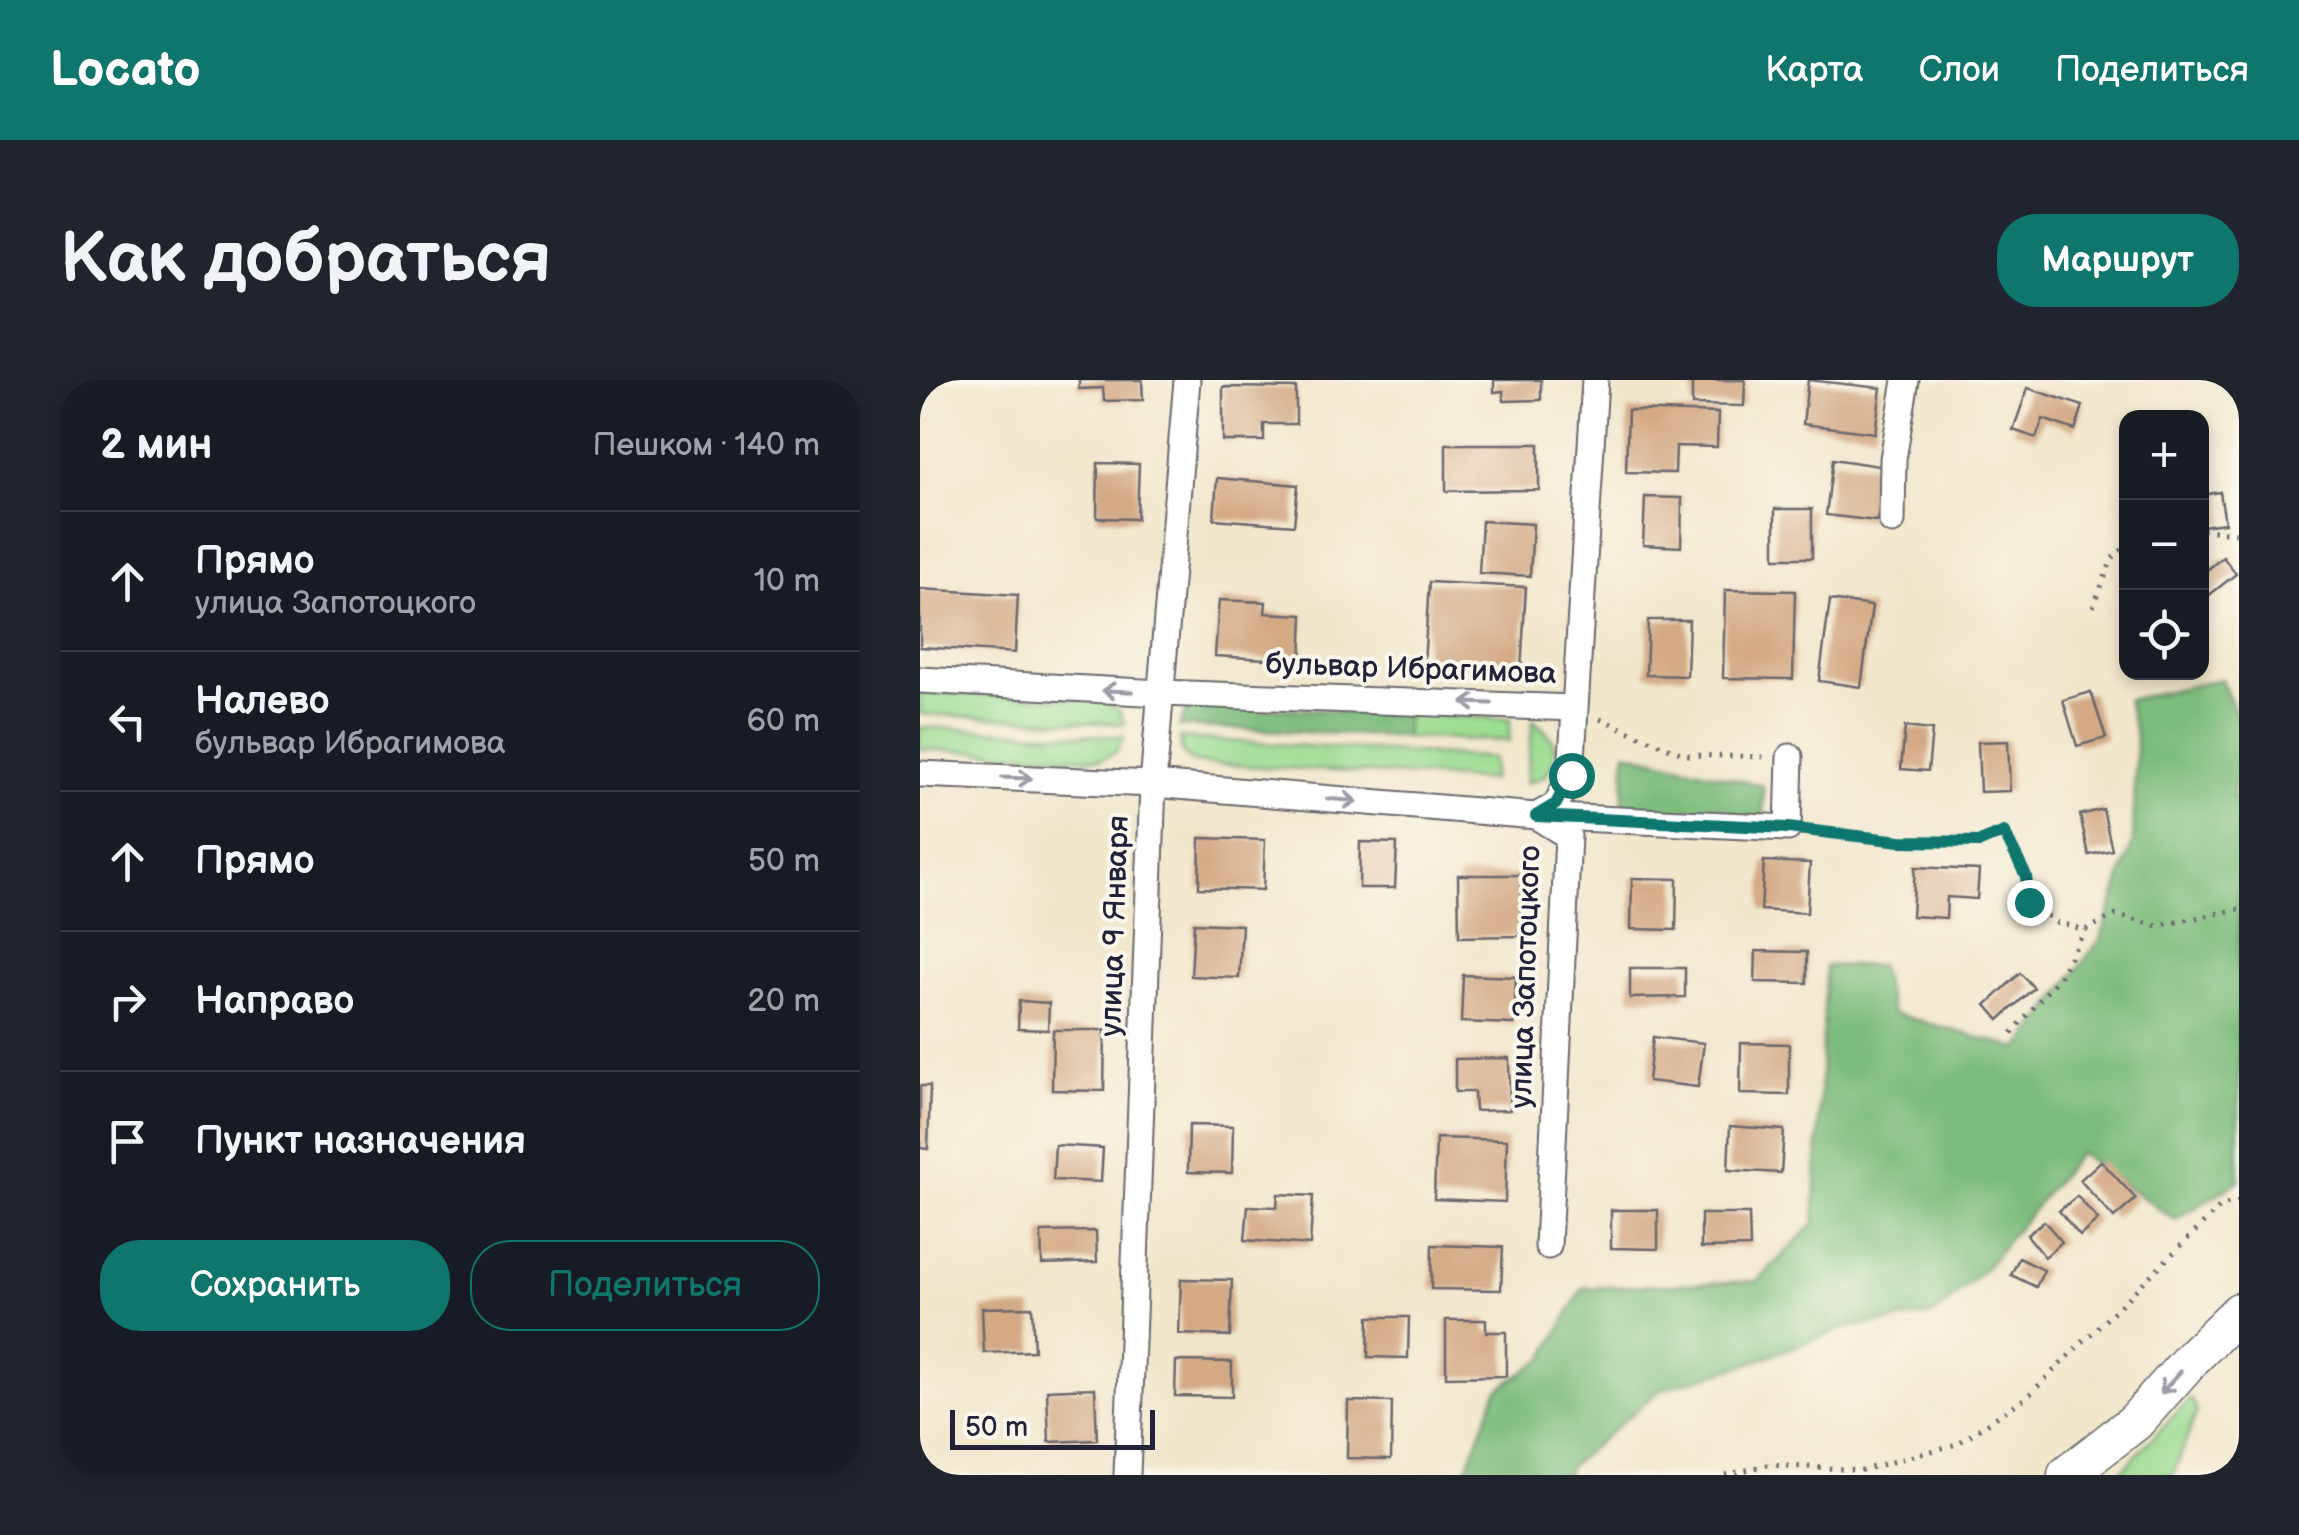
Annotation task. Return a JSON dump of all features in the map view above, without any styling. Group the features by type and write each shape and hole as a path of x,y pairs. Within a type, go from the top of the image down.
{"street":[{"name":"улица 9 Января","path":"1127,1475 1153,784 1186,380"},
{"name":"улица Запотоцкого","path":"1548,1246 1568,836 1536,816 1556,804 1571,775 1595,380"},
{"path":"1892,521 1893,459 1906,380"},
{"name":"бульвар Ибрагимова","path":"920,680 1574,708"},
{"path":"920,774 1153,784 1536,816 1788,828 1790,757"},
{"path":"2068,1475 2136,1422 2239,1312"}],"path":[{"path":"2209,531 2239,534"},
{"path":"2093,607 2112,558 2119,552"},
{"name":"бульвар Ибрагимова","path":"1574,708 1686,755 1790,757"},
{"path":"1788,828 1900,841 1980,842 2004,832 2026,876 2029,902 2056,922 2085,930"},
{"path":"2012,1033 2060,976 2085,930 2116,916 2157,926 2239,909"},
{"path":"1726,1475 1768,1466 1862,1470 1957,1444 2028,1396 2222,1206 2239,1202"}],"green space":[{"path":"2221,679 2239,722 2239,769 2232,797 2239,800 2239,1181 2175,1220 2079,1153 1982,1272 1934,1315 1846,1328 1660,1390 1570,1466 1566,1475 1464,1475 1497,1390 1544,1358 1583,1288 1757,1281 1814,1224 1826,966 1879,965 1892,1013 2019,1049 2101,938 2133,842 2136,737 2127,700"},
{"path":"920,692 1105,700 1119,710 1125,724 920,714"},
{"path":"1197,705 1406,714 1405,737 1179,726 1186,711"},
{"path":"1406,714 1510,719 1509,741 1405,737"},
{"path":"1533,720 1547,733 1554,751 1546,776 1526,783"},
{"path":"920,727 1124,737 1117,751 1102,759 920,749"},
{"path":"1180,738 1493,758 1492,780 1194,763 1182,753"},
{"path":"1626,752 1763,786 1764,819 1622,811"},
{"path":"2191,1398 2197,1411 2173,1475 2117,1475"}],"building":[{"path":"1079,380 1142,380 1143,400 1104,401 1103,388 1079,389"},
{"path":"1494,380 1541,380 1541,400 1504,401 1503,391 1494,392"},
{"path":"1692,380 1745,380 1744,406 1692,405"},
{"path":"1808,380 1881,388 1875,433 1803,424"},
{"path":"1223,387 1296,388 1296,424 1264,424 1264,441 1223,441"},
{"path":"2028,388 2083,406 2075,430 2043,419 2036,438 2013,430"},
{"path":"1628,410 1718,413 1717,447 1676,446 1675,473 1626,472"},
{"path":"1446,444 1539,444 1539,490 1446,491"},
{"path":"1833,459 1885,467 1877,521 1826,515"},
{"path":"1098,463 1139,464 1137,519 1097,518"},
{"path":"1217,478 1298,485 1294,525 1214,519"},
{"path":"2220,492 2225,523 2209,525 2209,494"},
{"path":"1645,497 1682,498 1681,547 1643,545"},
{"path":"1775,509 1812,509 1812,558 1775,558"},
{"path":"1482,521 1533,524 1530,576 1479,573"},
{"path":"2223,557 2236,574 2209,595 2209,568"},
{"path":"1429,582 1526,587 1521,671 1424,665"},
{"path":"920,589 1018,595 1015,653 920,647"},
{"path":"1725,590 1795,591 1793,679 1723,678"},
{"path":"1219,600 1266,602 1265,613 1303,615 1301,661 1215,656"},
{"path":"1830,600 1872,606 1861,687 1819,681"},
{"path":"1648,620 1689,620 1687,676 1646,675"},
{"path":"2091,692 2106,738 2077,746 2063,700"},
{"path":"1905,727 1932,730 1928,771 1901,769"},
{"path":"2008,741 2010,791 1980,792 1978,742"},
{"path":"2103,809 2112,850 2089,855 2080,815"},
{"path":"1200,838 1265,840 1263,890 1199,888"},
{"path":"1360,842 1397,843 1395,888 1359,888"},
{"path":"1764,861 1810,863 1807,913 1761,910"},
{"path":"1915,867 1979,870 1977,899 1947,897 1946,918 1912,916"},
{"path":"1458,875 1521,875 1521,936 1459,937"},
{"path":"1632,878 1677,879 1676,930 1631,929"},
{"path":"1194,923 1242,925 1239,978 1191,976"},
{"path":"1756,951 1807,952 1807,983 1755,982"},
{"path":"1630,968 1685,968 1685,997 1630,998"},
{"path":"2020,973 2034,988 1999,1020 1986,1005"},
{"path":"1463,975 1516,977 1514,1024 1461,1022"},
{"path":"1019,1001 1049,1003 1048,1030 1018,1029"},
{"path":"1053,1030 1105,1030 1104,1091 1052,1090"},
{"path":"1653,1037 1704,1043 1698,1087 1648,1081"},
{"path":"1741,1043 1789,1044 1789,1095 1740,1094"},
{"path":"1509,1058 1510,1110 1475,1111 1474,1092 1455,1092 1455,1059"},
{"path":"920,1086 930,1086 928,1149 920,1148"},
{"path":"1189,1125 1233,1126 1232,1173 1188,1172"},
{"path":"1730,1126 1784,1130 1781,1173 1728,1170"},
{"path":"1436,1138 1507,1140 1505,1202 1434,1199"},
{"path":"1055,1145 1103,1148 1101,1182 1053,1180"},
{"path":"2101,1161 2136,1199 2114,1218 2080,1180"},
{"path":"1278,1194 1313,1196 1310,1245 1245,1240 1248,1206 1277,1207"},
{"path":"2077,1196 2098,1220 2080,1236 2059,1211"},
{"path":"1611,1210 1658,1210 1658,1249 1611,1248"},
{"path":"1701,1214 1749,1214 1750,1247 1701,1248"},
{"path":"2044,1221 2062,1242 2045,1257 2027,1235"},
{"path":"1096,1231 1097,1262 1042,1264 1041,1232"},
{"path":"1432,1245 1503,1247 1501,1290 1431,1289"},
{"path":"2019,1258 2044,1270 2036,1287 2011,1275"},
{"path":"1181,1279 1232,1280 1230,1336 1179,1334"},
{"path":"1032,1307 1034,1351 984,1353 982,1308"},
{"path":"1369,1317 1409,1317 1408,1358 1368,1357"},
{"path":"1446,1320 1486,1320 1486,1332 1506,1332 1506,1376 1446,1377"},
{"path":"1176,1361 1232,1362 1232,1397 1175,1396"},
{"path":"1095,1388 1097,1440 1049,1442 1047,1390"},
{"path":"1348,1401 1392,1402 1391,1459 1347,1458"}],"route":[{"path":"1571,775 1556,804 1536,816 1788,828 1900,841 1980,842 2004,832 2026,876 2029,902"}]}
